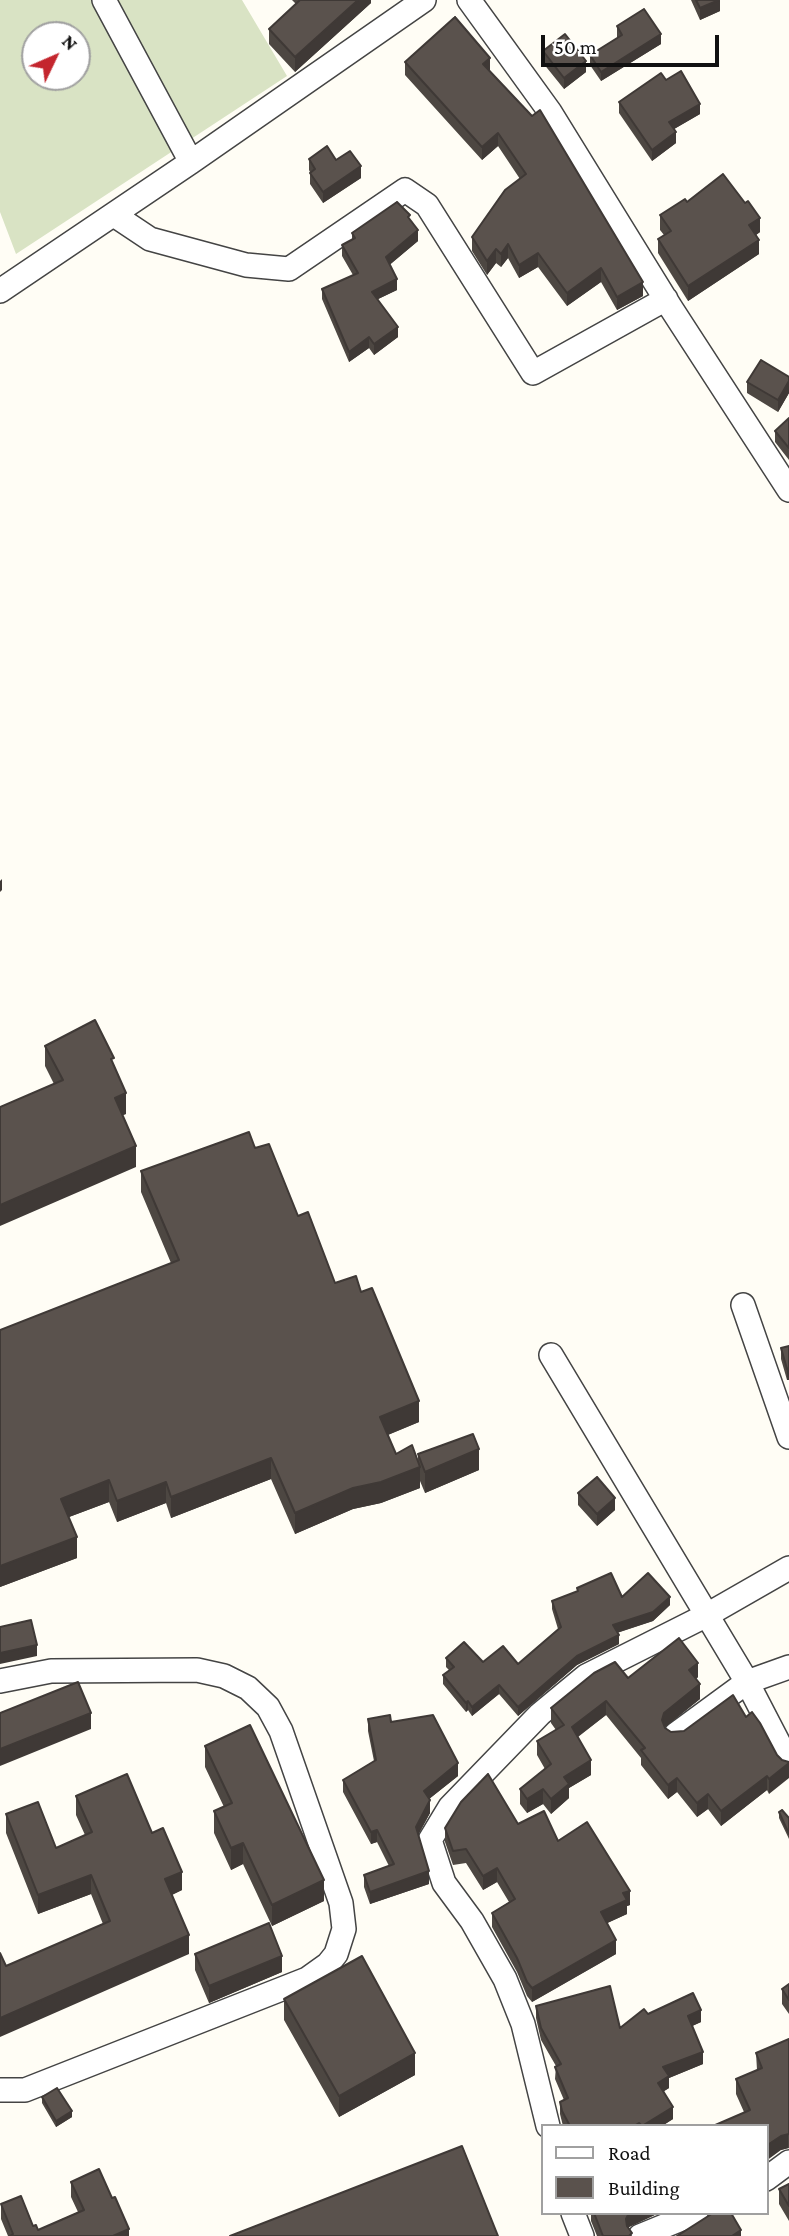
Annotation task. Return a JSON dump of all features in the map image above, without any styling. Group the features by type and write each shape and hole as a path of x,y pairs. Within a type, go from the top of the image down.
{"street":[{"path":"104,0 191,162"},
{"path":"0,291 424,0"},
{"path":"469,0 550,112 789,490"},
{"path":"114,215 150,239 247,265 289,269 405,190 427,205 534,373 666,299"},
{"path":"743,1305 789,1437"},
{"path":"551,1355 747,1682 789,1763"},
{"path":"548,2124 519,2012 505,1979 472,1921 444,1883 430,1840 450,1807 540,1714 586,1676 707,1615 789,1568"},
{"path":"676,1734 747,1682 789,1667"},
{"path":"0,1681 51,1671 197,1670 224,1676 248,1688 268,1707 281,1731 344,1916 344,1929 336,1954 328,1964 307,1979 25,2090 0,2090"},
{"path":"768,2178 789,2162"},
{"path":"574,2215 582,2236"},
{"path":"640,2236 691,2215"}],"green space":[{"path":"0,0 242,0 287,76 16,254 0,212"}],"building":[{"path":"300,0 358,0 295,57 269,29"},
{"path":"696,0 719,0 700,8"},
{"path":"644,9 661,34 601,72 590,55 622,35 617,26"},
{"path":"455,17 490,58 483,64 532,116 540,110 643,282 617,297 601,268 567,293 538,253 519,265 508,244 501,254 496,249 487,261 472,237 505,190 526,174 498,133 482,147 405,62"},
{"path":"565,34 586,61 564,78 543,51"},
{"path":"681,71 700,104 669,122 676,132 652,150 619,102 661,73 666,80"},
{"path":"327,146 336,160 350,151 361,166 323,192 310,173 315,169 309,159"},
{"path":"723,174 760,218 749,225 759,240 688,286 658,239 671,231 660,215 685,199 687,202"},
{"path":"397,202 410,215 408,217 418,230 386,257 397,279 372,292 398,327 374,344 369,337 349,352 322,289 358,273 342,245 355,238 352,233"},
{"path":"761,360 789,377 778,400 747,382"},
{"path":"789,418 789,448 775,431"},
{"path":"95,1020 114,1058 111,1059 126,1093 115,1098 136,1146 0,1205 0,1107 63,1080 45,1046"},
{"path":"249,1132 255,1148 269,1144 298,1216 308,1212 335,1283 356,1276 361,1292 372,1288 419,1401 380,1417 396,1454 412,1445 420,1467 381,1482 353,1488 295,1513 271,1458 171,1497 166,1482 117,1501 109,1480 61,1499 77,1537 0,1566 0,1330 179,1260 141,1171"},
{"path":"789,1346 789,1368 787,1369 781,1348"},
{"path":"473,1434 479,1449 425,1472 418,1454"},
{"path":"597,1477 615,1498 597,1514 578,1493"},
{"path":"611,1573 622,1597 648,1573 670,1597 653,1612 613,1625 619,1635 577,1656 518,1707 499,1685 472,1707 443,1675 454,1667 446,1658 464,1642 483,1662 503,1646 518,1664 561,1627 552,1601 578,1591 577,1588"},
{"path":"31,1620 37,1645 0,1653 0,1627"},
{"path":"679,1638 698,1663 689,1670 700,1684 664,1713 662,1720 665,1728 671,1732 684,1731 733,1695 746,1717 752,1712 777,1755 789,1763 721,1811 708,1794 697,1803 677,1778 668,1785 641,1750 645,1748 606,1701 572,1727 591,1760 564,1777 569,1784 551,1799 543,1789 527,1799 520,1789 551,1764 537,1741 564,1725 551,1708 594,1673 615,1662 628,1678"},
{"path":"78,1682 91,1713 0,1749 0,1713"},
{"path":"390,1715 391,1722 433,1715 458,1763 424,1791 430,1800 416,1827 429,1871 370,1892 364,1875 394,1864 377,1830 371,1832 343,1780 376,1760 368,1719"},
{"path":"250,1725 324,1880 272,1905 243,1843 231,1848 214,1811 232,1803 205,1746"},
{"path":"127,1774 152,1833 163,1828 182,1872 165,1879 189,1935 0,2018 0,1953 6,1966 110,1921 91,1875 38,1895 6,1814 38,1802 56,1848 92,1832 76,1796"},
{"path":"488,1774 518,1824 544,1811 558,1841 587,1822 630,1891 623,1893 627,1900 601,1912 616,1940 532,1988 492,1913 515,1899 497,1868 483,1876 466,1849 453,1851 445,1828 461,1802"},
{"path":"782,1810 789,1818 789,1834 779,1812"},
{"path":"269,1923 282,1956 209,1986 195,1954"},
{"path":"362,1956 415,2053 339,2096 284,1999"},
{"path":"789,1984 789,2000 782,1989"},
{"path":"610,1986 620,2028 644,2009 648,2014 693,1993 701,2010 688,2016 703,2052 663,2067 669,2076 658,2083 673,2107 645,2124 569,2124 560,2102 568,2098 555,2067 561,2064 541,2028 536,2006"},
{"path":"789,2039 789,2134 768,2145 768,2124 718,2124 750,2110 736,2079 762,2068 756,2053"},
{"path":"57,2088 72,2111 56,2121 42,2097"},
{"path":"462,2146 498,2236 230,2236"},
{"path":"99,2169 129,2229 113,2236 10,2236 13,2234 1,2204 21,2196 33,2226 36,2225 38,2230 84,2210 71,2182"},
{"path":"789,2184 789,2206 779,2189"},
{"path":"595,2215 628,2215 627,2226 632,2233 629,2236 603,2236"},
{"path":"710,2215 732,2215 741,2230 732,2236 677,2236"}]}
